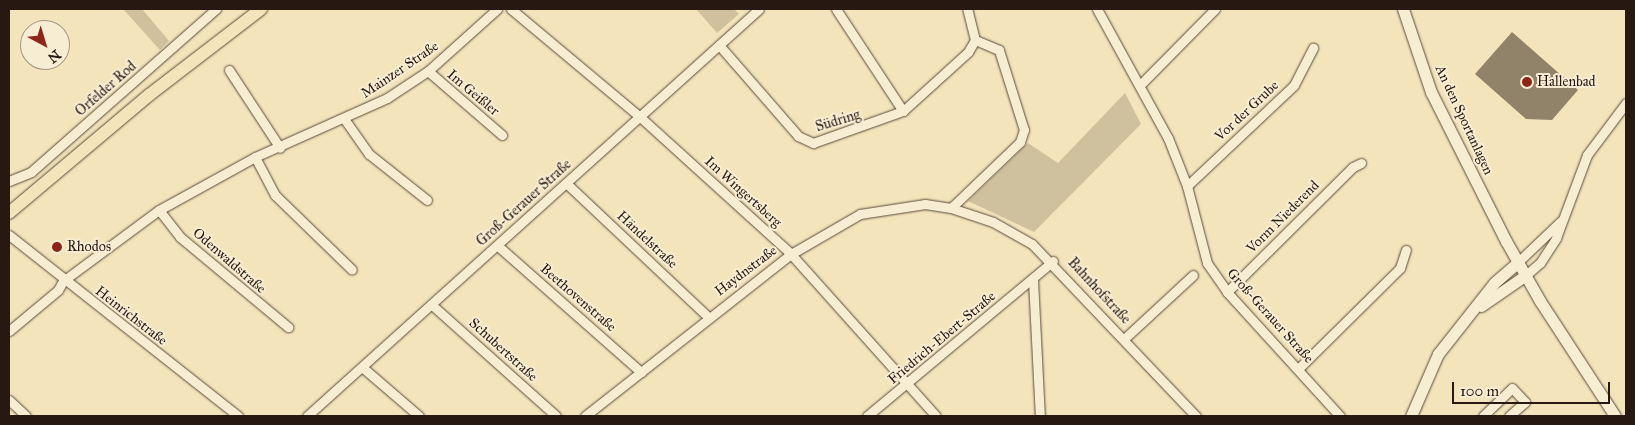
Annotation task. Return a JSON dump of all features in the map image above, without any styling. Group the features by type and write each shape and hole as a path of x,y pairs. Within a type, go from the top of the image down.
{"main road":[{"path":"9,213 162,84 261,9"},
{"name":"An den Sportanlagen","path":"1403,9 1431,92 1506,241 1616,416"},
{"path":"1411,416 1438,354 1467,316 1518,262"},
{"path":"1467,316 1526,275"}],"street":[{"name":"Orfelder Rod","path":"9,181 21,178 38,166 216,9"},
{"name":"Mainzer Straße","path":"9,331 58,290 63,280 159,210 255,158 346,120 428,71 497,9"},
{"name":"Im Wingertsberg","path":"511,9 639,116 791,254 936,416"},
{"name":"Groß-Gerauer Straße","path":"307,416 759,9"},
{"path":"836,9 903,111"},
{"path":"951,208 1020,142 1024,130 1000,50 975,40 966,9"},
{"name":"Groß-Gerauer Straße","path":"1097,9 1168,138 1187,186 1207,263 1227,292 1299,368 1340,416"},
{"path":"1140,85 1215,9"},
{"name":"Südring","path":"719,45 805,142 840,134 903,111 968,52 975,40"},
{"name":"Vor der Grube","path":"1187,186 1294,85 1313,48"},
{"path":"230,70 280,148"},
{"name":"Im Geißler","path":"428,71 502,135"},
{"path":"1526,275 1544,258 1565,216 1587,155 1626,103"},
{"path":"346,120 369,154 427,200"},
{"path":"255,158 275,196 352,270"},
{"name":"Vorm Niederend","path":"1227,292 1352,166 1361,163"},
{"name":"Händelstraße","path":"566,183 708,317"},
{"name":"Haydnstraße","path":"585,416 708,317 791,254 860,214 925,204 951,208 993,222 1032,244 1053,262"},
{"name":"Odenwaldstraße","path":"159,210 180,237 288,327"},
{"path":"1518,262 1565,216"},
{"name":"Heinrichstraße","path":"9,235 63,280 238,416"},
{"name":"Beethovenstraße","path":"498,246 641,372"},
{"path":"1299,368 1400,268 1406,250"},
{"name":"Friedrich-Ebert-Straße","path":"867,416 1053,262"},
{"name":"Bahnhofstraße","path":"1053,262 1196,416"},
{"name":"Bahnhofstraße","path":"1124,339 1193,275"},
{"path":"1033,280 1040,416"},
{"name":"Schubertstraße","path":"432,305 556,416"},
{"path":"362,367 419,416"},
{"path":"1482,416 1512,388 1525,402 1508,416"},
{"path":"9,400 26,416"}],"shaded area":[{"path":"123,9 142,9 169,41 160,50"},
{"path":"696,9 734,9 739,14 717,33"},
{"path":"1125,93 1141,124 1034,232 968,201 1028,143 1058,163"}],"building":[{"name":"Hallenbad","path":"1512,32 1578,90 1552,120 1526,119 1475,74"}],"place":[{"name":"Hallenbad","path":"1527,82"},
{"name":"Rhodos","path":"57,247"}]}
